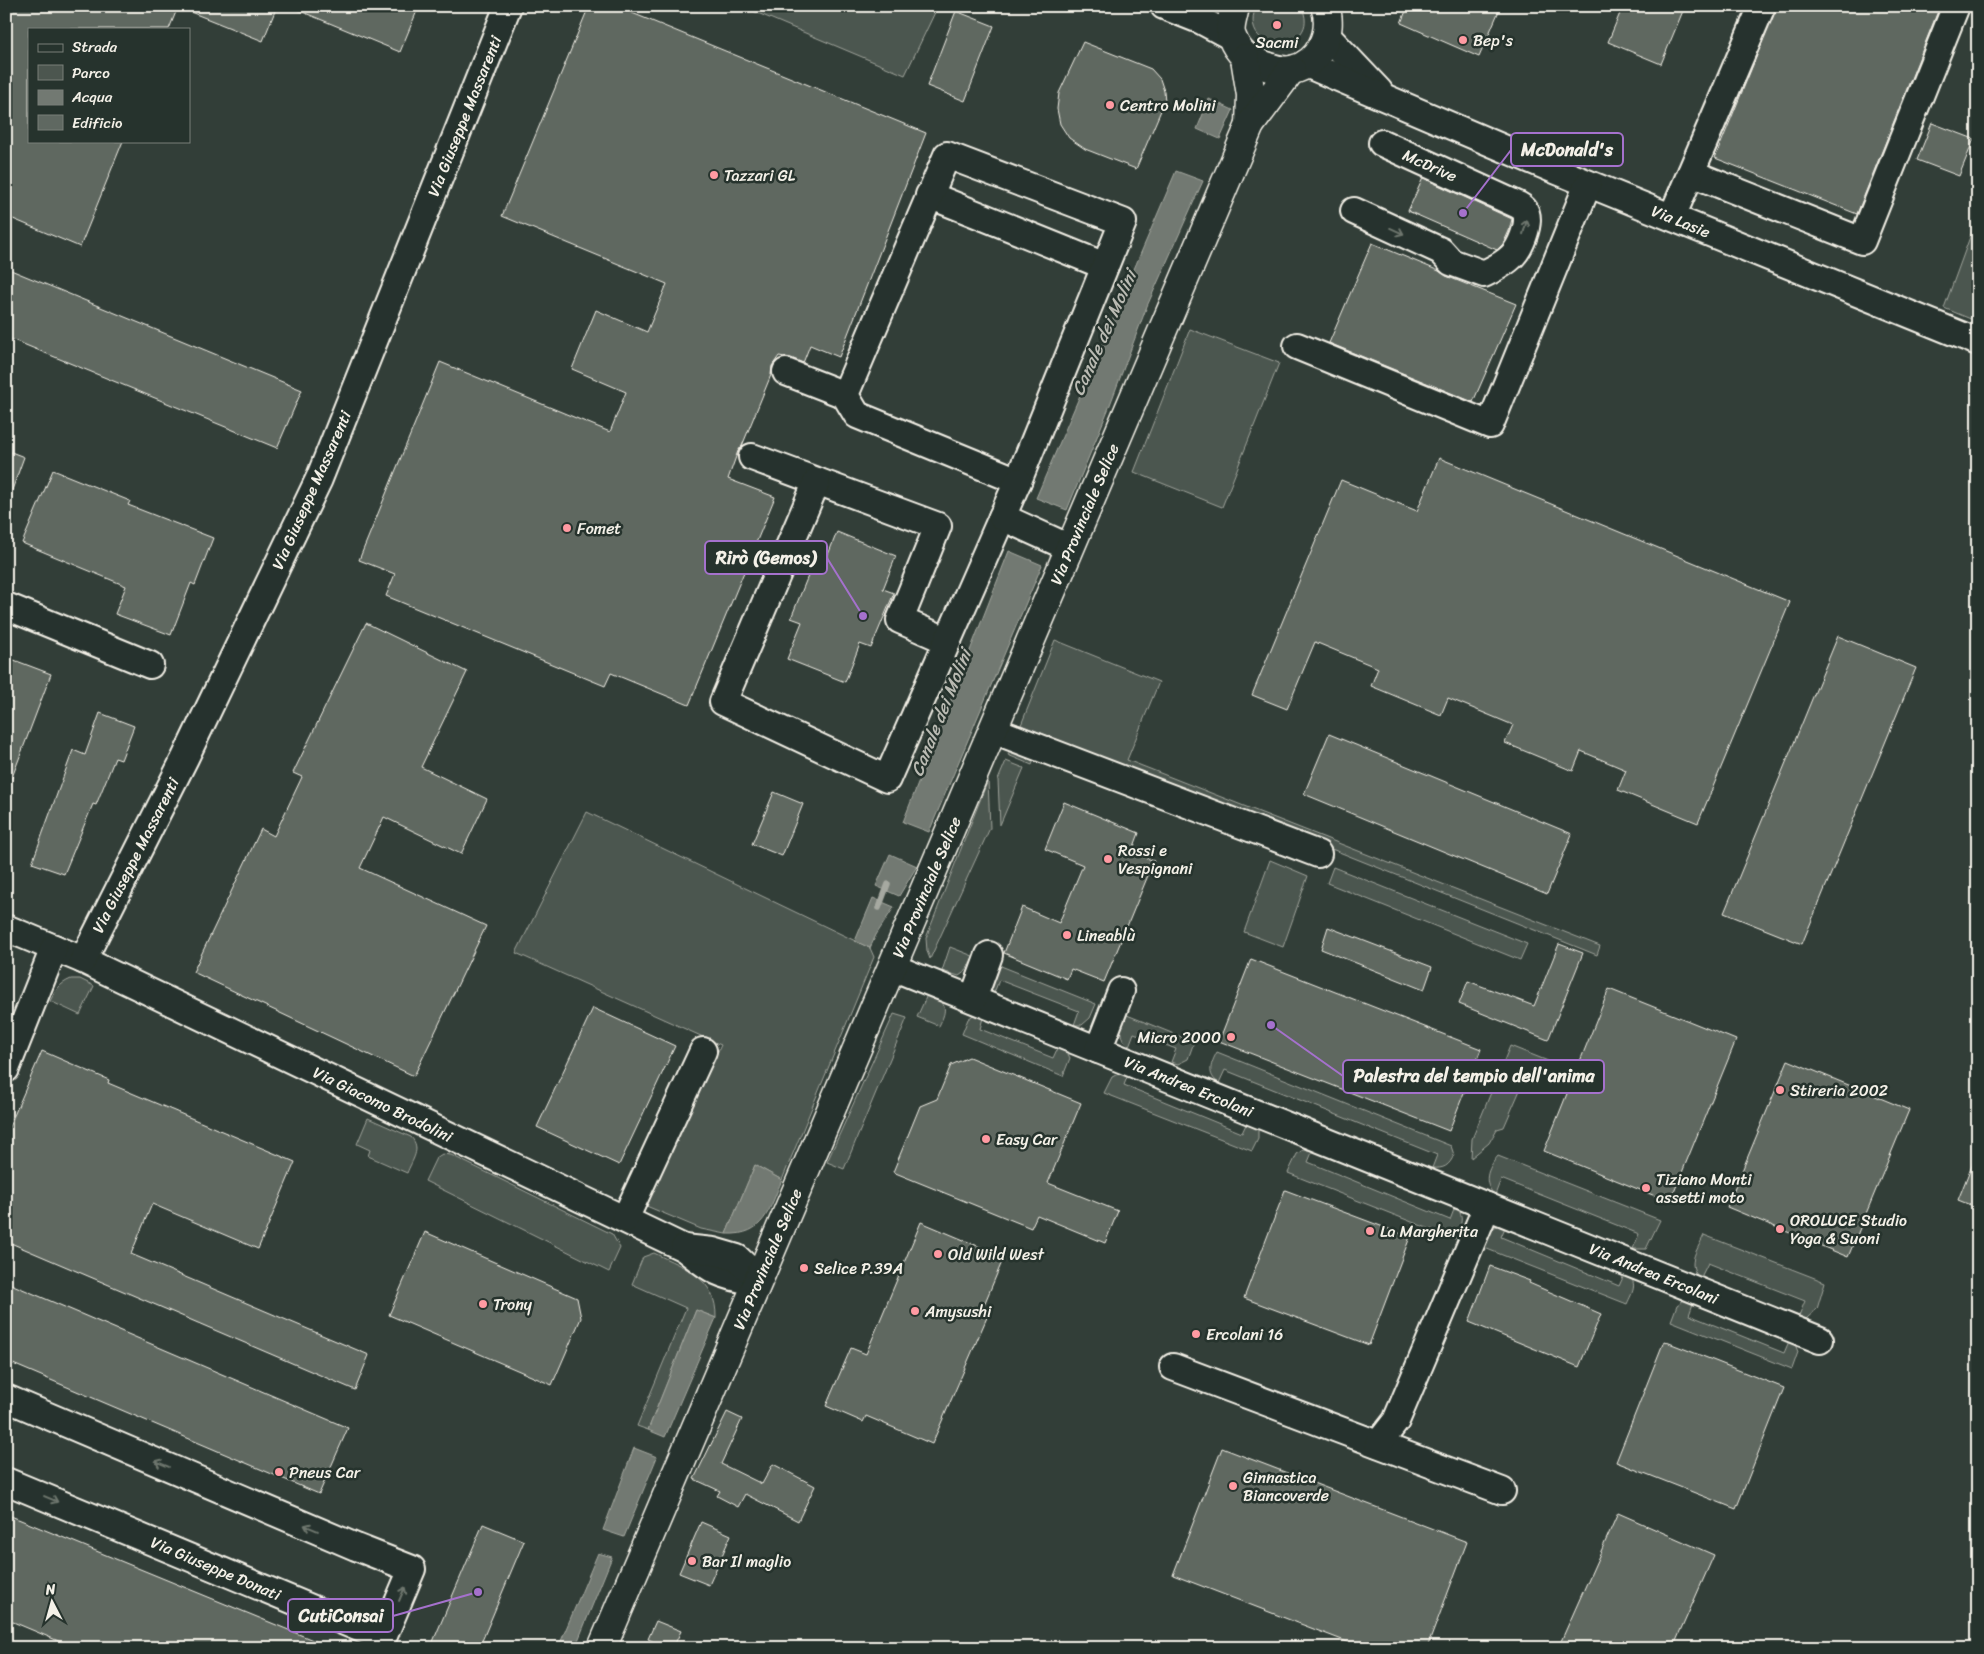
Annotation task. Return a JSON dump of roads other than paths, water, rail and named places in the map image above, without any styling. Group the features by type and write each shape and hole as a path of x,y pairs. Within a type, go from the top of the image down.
{"main road":[{"name":"Via Provinciale Selice","path":"1236,6 1231,30 1251,95 1250,125"},
{"path":"1325,6 1329,24 1327,36"},
{"name":"Via Provinciale Selice","path":"602,1648 1250,125 1299,67 1318,54 1327,36"},
{"path":"1238,48 1275,70 1299,67"}],"street":[{"name":"Via Giuseppe Massarenti","path":"83,960 185,758 320,479 508,6"},
{"path":"1164,6 1202,21 1238,48"},
{"path":"1672,217 1762,6"},
{"path":"1691,173 1862,241 1956,6"},
{"name":"Via Lasie","path":"1327,36 1384,97"},
{"name":"Via Lasie","path":"1299,67 1384,97 1588,184 1978,342"},
{"name":"McDrive","path":"1354,211 1441,251 1451,262 1484,274 1499,267 1513,256 1521,240 1527,220 1526,211 1518,204 1382,143"},
{"path":"817,481 723,702 887,779 1018,481 1123,222 947,155 846,395"},
{"path":"1297,346 1490,425 1588,184"},
{"path":"929,195 1105,266"},
{"path":"786,372 846,395 857,415 1018,481"},
{"path":"752,457 938,526 900,620 948,641"},
{"path":"1002,517 1070,548"},
{"path":"6,606 150,665"},
{"path":"993,730 1318,854"},
{"name":"Via Giacomo Brodolini","path":"6,928 83,960 625,1219 684,1248 709,1269 733,1268"},
{"path":"6,1069 54,948"},
{"path":"972,999 989,956"},
{"name":"Via Andrea Ercolani","path":"892,967 1820,1340"},
{"path":"1098,1050 1121,991"},
{"path":"625,1219 703,1051"},
{"path":"1378,1444 1396,1421 1487,1206"},
{"path":"733,1268 772,1248"},
{"path":"733,1268 758,1281"},
{"path":"733,1268 746,1308"},
{"path":"1173,1367 1502,1490"},
{"name":"Via Giuseppe Donati","path":"6,1398 412,1569 383,1638 6,1481"}],"water":[{"path":"1209,99 1233,110 1220,139 1197,129"},
{"path":"1176,171 1203,181 1147,306 1108,410 1067,510 1036,498"},
{"path":"1009,551 1042,565 929,832 903,822"},
{"path":"890,854 917,866 899,896 876,886"},
{"path":"873,898 894,907 870,948 855,941"},
{"path":"755,1165 782,1180 764,1219 749,1230 726,1234"},
{"path":"696,1310 716,1318 665,1437 648,1430"},
{"path":"634,1448 657,1457 624,1537 603,1530"},
{"path":"598,1553 612,1557 575,1648 558,1648"}],"waterway":[{"name":"Canale dei Molini","path":"879,908 888,884"}],"place":[{"name":"Sacmi","path":"1277,25"},
{"name":"Bep's","path":"1463,40"},
{"name":"Centro Molini","path":"1110,105"},
{"name":"Tazzari GL","path":"714,175"},
{"name":"McDonald's","path":"1463,213"},
{"name":"Fomet","path":"567,528"},
{"name":"Rirò (Gemos)","path":"863,616"},
{"name":"Rossi e Vespignani","path":"1108,859"},
{"name":"Lineablù","path":"1067,935"},
{"name":"Palestra del tempio dell'anima","path":"1271,1025"},
{"name":"Micro 2000","path":"1231,1037"},
{"name":"Stireria 2002","path":"1780,1090"},
{"name":"Easy Car","path":"986,1139"},
{"name":"Tiziano Monti assetti moto","path":"1646,1188"},
{"name":"OROLUCE Studio Yoga & Suoni","path":"1780,1229"},
{"name":"La Margherita","path":"1370,1231"},
{"name":"Old Wild West","path":"938,1254"},
{"name":"Selice P.39A","path":"804,1268"},
{"name":"Trony","path":"483,1304"},
{"name":"Amysushi","path":"915,1311"},
{"name":"Ercolani 16","path":"1196,1334"},
{"name":"Pneus Car","path":"279,1472"},
{"name":"Ginnastica Biancoverde","path":"1233,1486"},
{"name":"Bar Il maglio","path":"692,1561"},
{"name":"CutiConsai","path":"478,1592"}]}
